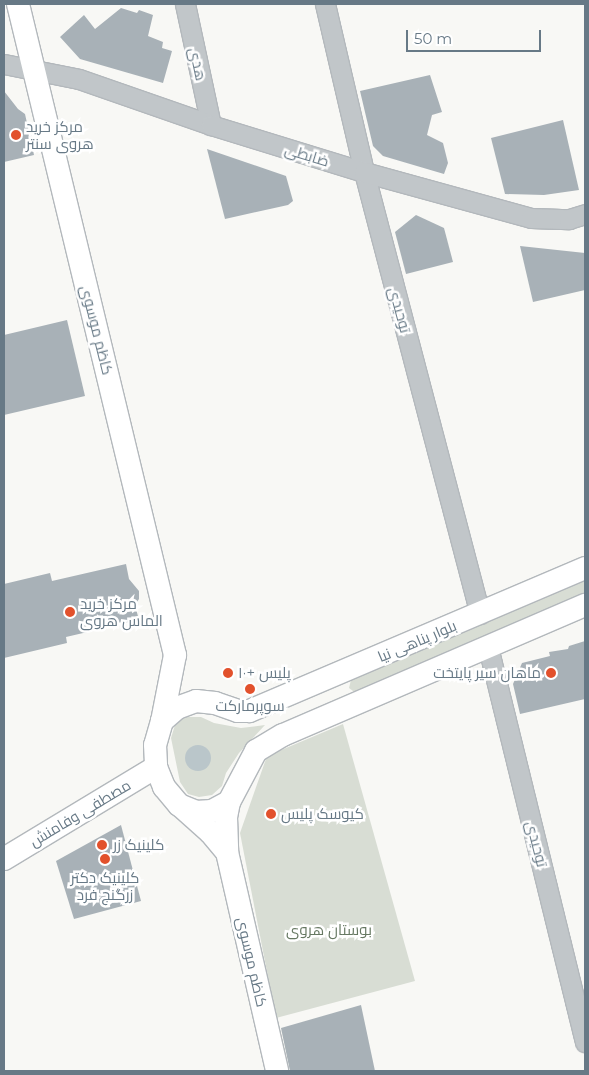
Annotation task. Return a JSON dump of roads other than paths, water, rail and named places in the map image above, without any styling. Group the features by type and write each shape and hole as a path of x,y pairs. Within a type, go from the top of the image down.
{"main road":[{"name":"کاظم موسوی","path":"18,4 175,656 162,721"},
{"name":"بلوار پناهی نیا","path":"162,721 177,708 196,701 215,703 238,711 249,711 585,568"},
{"path":"179,805 196,812 212,811 229,802 256,752 301,726 585,605"},
{"path":"162,721 155,745 156,766 164,788 179,805 210,832 227,852"},
{"name":"مصطفی وفامنش","path":"4,860 156,766"},
{"name":"کاظم موسوی","path":"229,802 226,817 227,852 278,1071"}],"street":[{"name":"هدی","path":"185,4 211,125"},
{"name":"توحیدی","path":"324,4 364,172 480,614"},
{"name":"ضابطی","path":"4,64 79,79 211,125 364,172 531,218 569,218 585,214"},
{"name":"توحیدی","path":"488,646 585,1042"}],"place":[{"name":"مرکز خرید هروی سنتر","path":"16,135"},
{"name":"مرکز خرید الماس هروی","path":"70,612"},
{"name":"پلیس +۱۰","path":"228,673"},
{"name":"ماهان سیر پایتخت","path":"551,673"},
{"name":"سوپرمارکت","path":"250,689"},
{"name":"کیوسک پلیس","path":"271,814"},
{"name":"کلینیک زر","path":"102,845"},
{"name":"کلینیک دکتر زرگنج فرد","path":"105,859"}],"park label":[{"name":"بوستان هروی","path":"329,930"}]}
